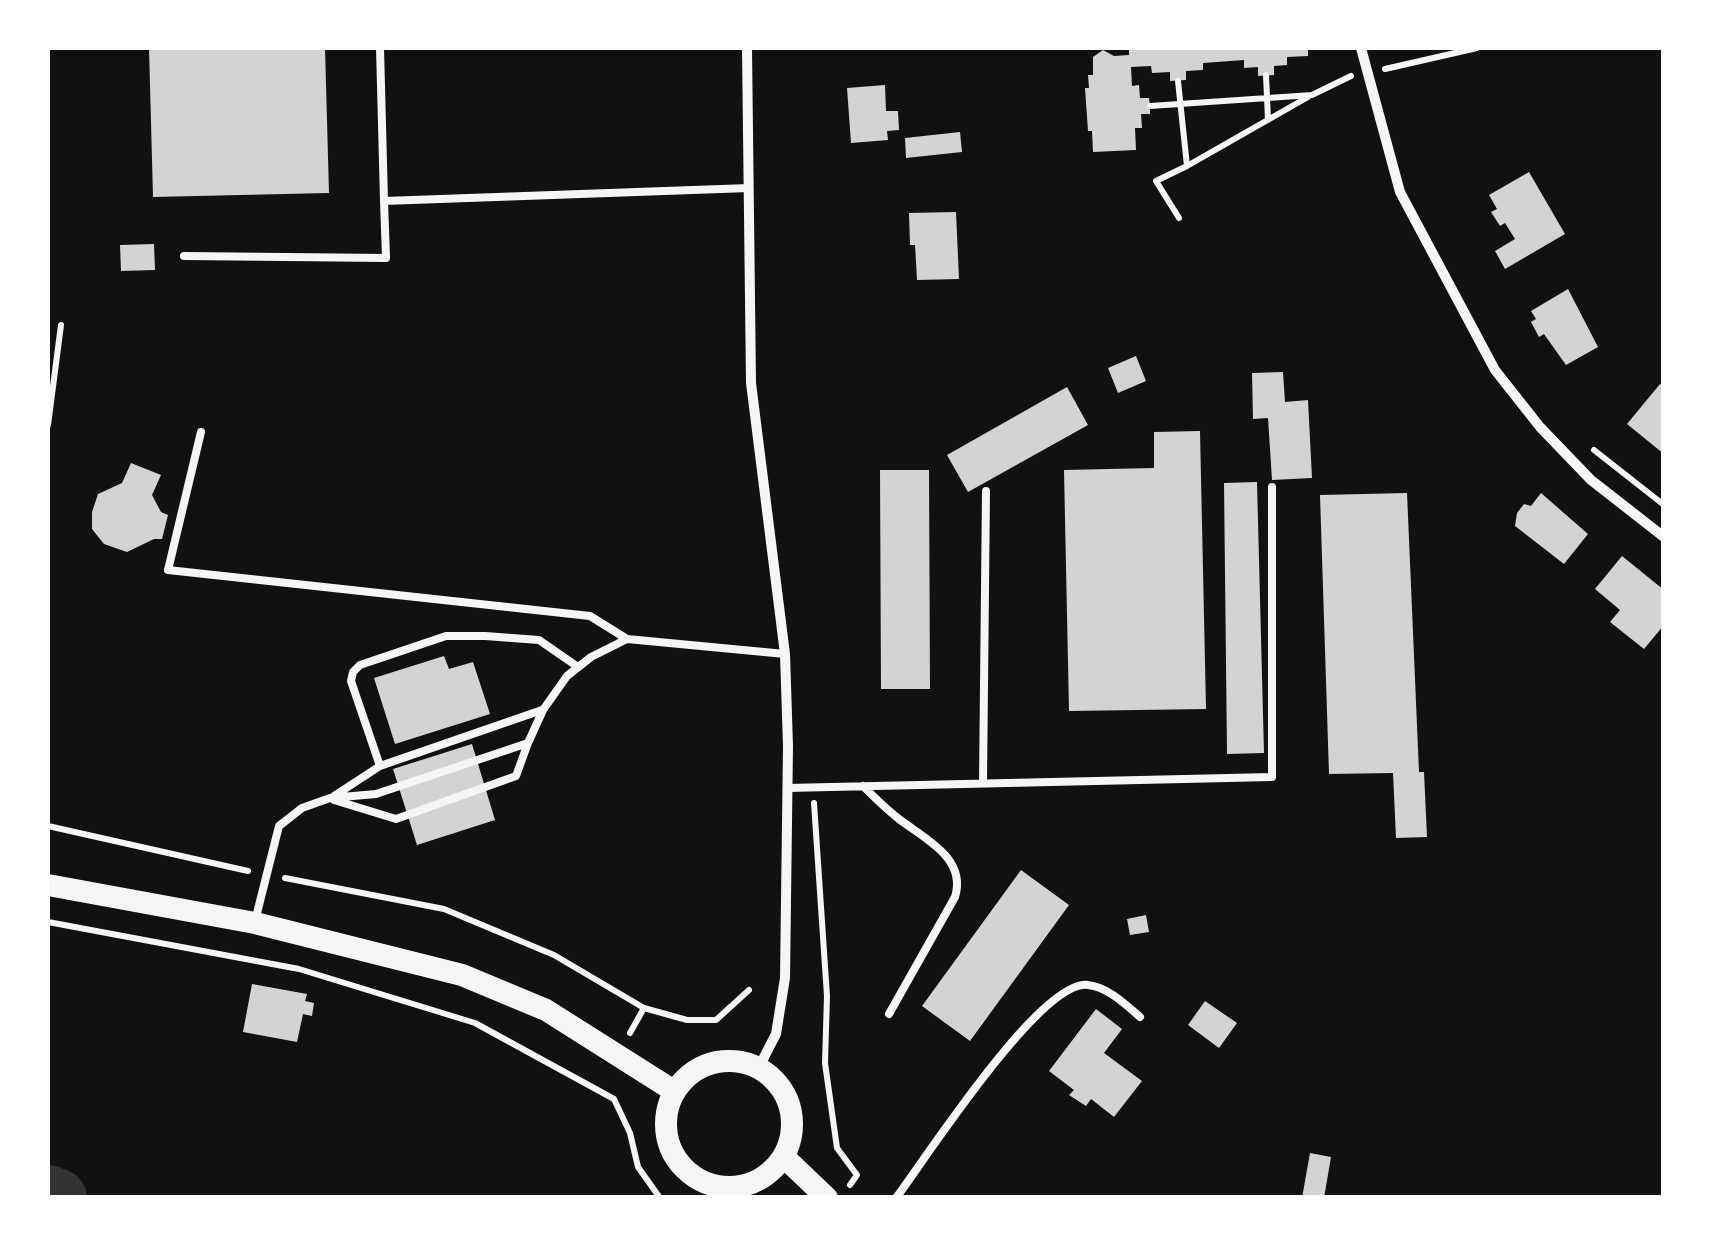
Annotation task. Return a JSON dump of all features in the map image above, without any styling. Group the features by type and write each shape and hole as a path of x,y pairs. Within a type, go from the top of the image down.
{"main road":[{"path":"48,884 255,923 462,975 546,1010 674,1091"},
{"path":"722,1060 742,1061 760,1068 776,1080 788,1097 792,1127 784,1157 770,1174 750,1184 728,1188 707,1184 688,1172 674,1155 666,1134 666,1112 674,1091 687,1076 722,1060"},
{"path":"784,1157 827,1198"}],"street":[{"path":"747,48 752,383 785,654 787,788 784,978 776,1034 760,1068"},
{"path":"1361,48 1400,192 1495,370 1540,427 1591,480 1664,537"}],"lane":[{"path":"184,256 386,258 380,48"},
{"path":"384,201 749,188"},
{"path":"200,432 168,570 590,616 627,639 785,654"},
{"path":"787,788 1272,776 1272,487"},
{"path":"984,782 986,492"},
{"path":"380,766 351,681 360,666 446,636 485,636 539,640 578,668"},
{"path":"330,798 396,820 516,776 544,710 567,676 627,639"},
{"path":"255,923 279,826 302,808 330,798 380,766 544,710"},
{"path":"330,798 376,794 528,743"},
{"path":"863,786 885,808 948,855 959,884 956,897 889,1014"},
{"path":"896,1198 1000,1056 1032,1018 1065,989 1088,984 1115,996 1140,1017"}],"path":[{"path":"1179,218 1156,182 1346,77 1476,48"},
{"path":"1382,58 1390,86"},
{"path":"1266,75 1268,120"},
{"path":"1178,81 1187,166"},
{"path":"1150,106 1312,95"},
{"path":"48,425 61,324"},
{"path":"1582,440 1664,505"},
{"path":"814,787 827,996 825,1064 837,1148 857,1175"},
{"path":"48,826 210,865 444,909 554,955 644,1008 687,1020 716,1020 749,990"},
{"path":"48,922 299,969 475,1022 614,1099 630,1133 638,1167 660,1198"}],"building":[{"path":"149,48 325,48 329,193 153,197"},
{"path":"1129,48 1308,48 1308,56 1287,57 1287,65 1274,66 1274,75 1258,76 1258,67 1244,68 1244,60 1203,63 1203,70 1186,71 1186,80 1170,81 1170,72 1152,73 1151,66 1131,67 1132,86 1139,85 1140,98 1149,98 1150,106 1150,114 1141,114 1142,128 1135,128 1136,150 1093,152 1085,88 1089,88 1088,75 1093,75 1093,57 1103,50 1114,56 1129,55"},
{"path":"885,85 886,111 898,111 899,130 887,131 888,140 851,143 847,88"},
{"path":"960,132 962,152 906,158 905,138"},
{"path":"1529,172 1565,234 1505,269 1495,251 1515,239 1505,223 1500,226 1491,212 1497,209 1489,195"},
{"path":"956,212 959,279 917,280 909,213"},
{"path":"154,244 155,270 121,271 120,245"},
{"path":"1568,289 1598,347 1566,365 1544,334 1539,337 1531,322 1536,319 1531,311"},
{"path":"1136,356 1146,381 1118,393 1108,368"},
{"path":"1283,372 1285,402 1308,400 1312,478 1272,480 1268,418 1253,419 1252,373"},
{"path":"1660,384 1664,387 1664,454 1627,424"},
{"path":"1067,387 1088,425 968,492 947,455"},
{"path":"1200,431 1206,709 1069,711 1064,470 1154,468 1154,432"},
{"path":"131,463 161,475 152,495 161,512 168,515 162,539 127,552 104,544 92,529 92,512 98,494 122,483"},
{"path":"880,470 929,470 930,689 881,689"},
{"path":"1257,482 1264,753 1227,754 1224,483"},
{"path":"1407,493 1419,772 1424,772 1427,837 1396,838 1393,773 1329,774 1320,495"},
{"path":"1541,493 1588,534 1564,564 1515,526 1517,513 1524,504 1531,506"},
{"path":"1622,556 1664,590 1664,625 1644,649 1610,622 1620,610 1595,589"},
{"path":"444,656 449,669 473,662 490,714 395,744 374,678"},
{"path":"472,744 495,820 417,845 393,769"},
{"path":"1021,870 1069,905 970,1041 922,1006"},
{"path":"1146,915 1149,932 1130,935 1127,919"},
{"path":"252,984 307,994 305,1001 314,1003 312,1016 303,1014 297,1042 243,1032"},
{"path":"1205,1001 1237,1023 1219,1048 1188,1025"},
{"path":"1096,1009 1122,1029 1104,1053 1142,1081 1114,1117 1091,1099 1086,1106 1069,1095 1074,1090 1049,1071"},
{"path":"1310,1153 1331,1157 1324,1198 1302,1198"}],"waterway":[{"path":"48,1194 58,1198"}]}
